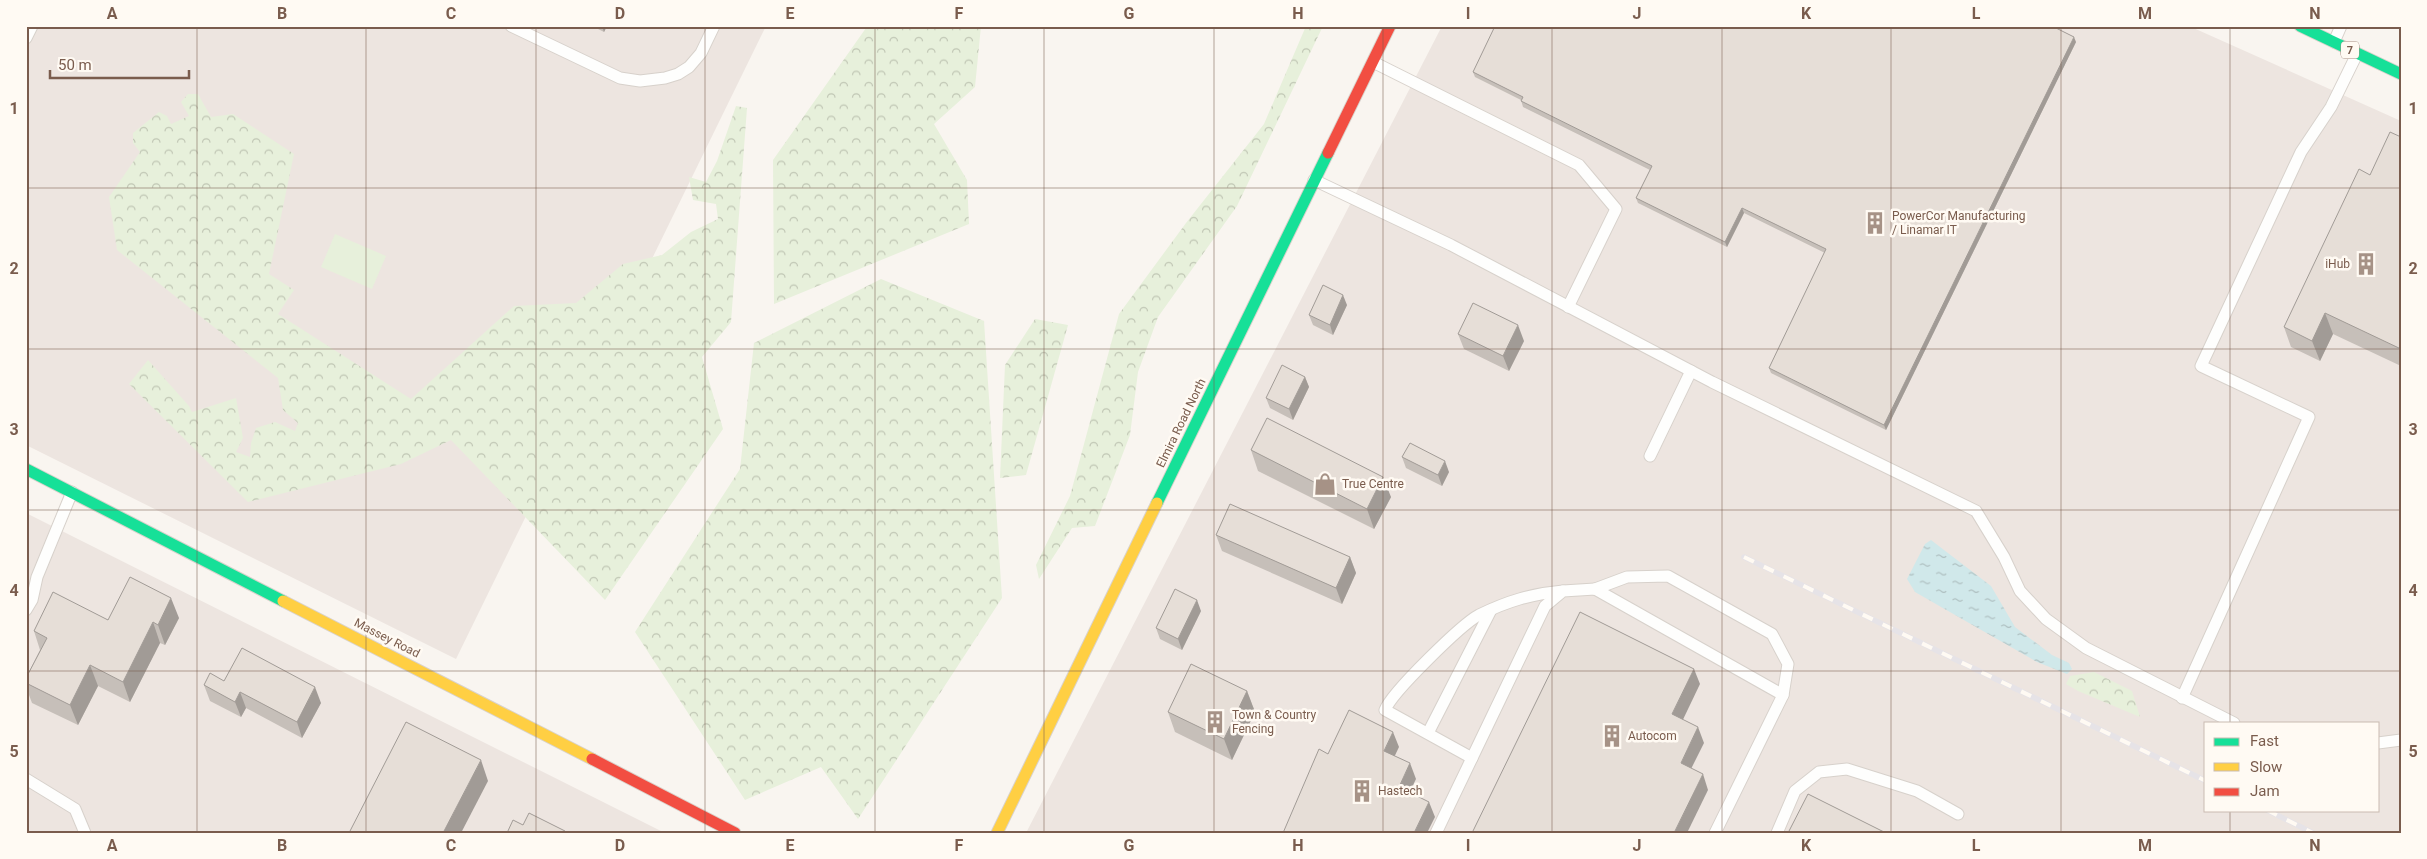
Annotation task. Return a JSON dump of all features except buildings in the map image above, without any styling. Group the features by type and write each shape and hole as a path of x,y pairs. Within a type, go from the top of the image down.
{"main road":[{"name":"Elmira Road North","path":"997,833 1390,26"},
{"name":"7","path":"2300,26 2401,74"},
{"name":"Massey Road","path":"26,468 735,833"}],"lane":[{"path":"26,38 32,26"},
{"path":"511,26 620,78 640,81 665,78 678,74 689,66 701,53 714,26"},
{"path":"2334,42 2341,26"},
{"path":"2182,698 2308,417 2201,366 2301,152 2331,107 2357,54"},
{"path":"1372,62 1579,165 1616,209 1568,307"},
{"path":"1314,180 1451,245 1691,371 1976,511 2004,557 2020,591 2046,619 2086,648 2232,722"},
{"path":"1650,456 1691,371"},
{"path":"26,610 32,600 37,577 72,492"},
{"path":"1472,758 1385,710 1388,701 1422,665 1477,616 1530,595 1594,589 1627,577 1668,576 1772,634 1788,664 1783,695 1715,833"},
{"path":"1594,589 1783,695"},
{"path":"1436,833 1545,606 1563,591"},
{"path":"1428,734 1491,610"},
{"path":"2380,744 2401,740"},
{"path":"1777,833 1795,791 1819,772 1847,770 1856,772 1917,791 1958,814"},
{"path":"26,780 75,809 85,833"}],"shaded area":[{"path":"26,26 766,26 456,659 26,445"},
{"path":"1442,26 2189,26 2401,121 2401,833 1026,833"},
{"path":"26,513 665,833 26,833"}],"green space":[{"path":"859,26 981,26 975,87 934,124 967,180 969,224 774,304 773,160 866,28"},
{"path":"1306,26 1323,26 1237,206 1158,317 1138,372 1130,435 1095,526 1072,528 1039,579 1036,565 1070,496 1119,314 1186,223 1264,124"},
{"path":"188,94 198,94 211,117 233,114 294,154 269,274 294,290 278,314 411,399 514,306 576,303 623,264 662,255 691,232 718,219 716,204 693,200 689,177 706,182 717,161 736,106 747,108 731,322 702,357 723,429 605,600 451,440 401,464 248,502 129,384 148,360 189,406 192,412 236,398 243,438 236,452 250,457 251,443 256,428 275,422 295,431 298,423 283,410 278,378 117,250 109,197 140,152 133,143 133,133 159,112 167,116 171,124 189,116 181,102"},
{"path":"335,234 386,256 372,289 321,267"},
{"path":"881,279 984,321 1002,598 858,819 821,767 745,800 635,632 740,469 754,343"},
{"path":"1035,319 1068,325 1026,475 1000,478 1005,365"},
{"path":"2094,672 2132,691 2140,717 2078,691 2066,684 2070,676"}],"water":[{"path":"1931,540 1991,586 2015,627 2052,655 2069,663 2072,669 2067,674 2037,662 1915,592 1907,579 1925,544"}],"railway":[{"path":"1744,557 2204,780"},
{"path":"2271,812 2313,833"}],"traffic: fast":[{"path":"2300,26 2401,74"},
{"path":"1157,503 1328,153"},
{"path":"26,469 283,601"}],"traffic: slow":[{"path":"997,833 1157,503"},
{"path":"283,601 592,759"}],"traffic: jam":[{"path":"1328,153 1390,26"},
{"path":"592,759 735,833"}],"place":[{"name":"PowerCor Manufacturing / Linamar IT","path":"1875,223"},
{"name":"iHub","path":"2366,264"},
{"name":"True Centre","path":"1325,484"},
{"name":"Town & Country Fencing","path":"1215,722"},
{"name":"Autocom","path":"1612,736"},
{"name":"Hastech","path":"1362,791"}]}
